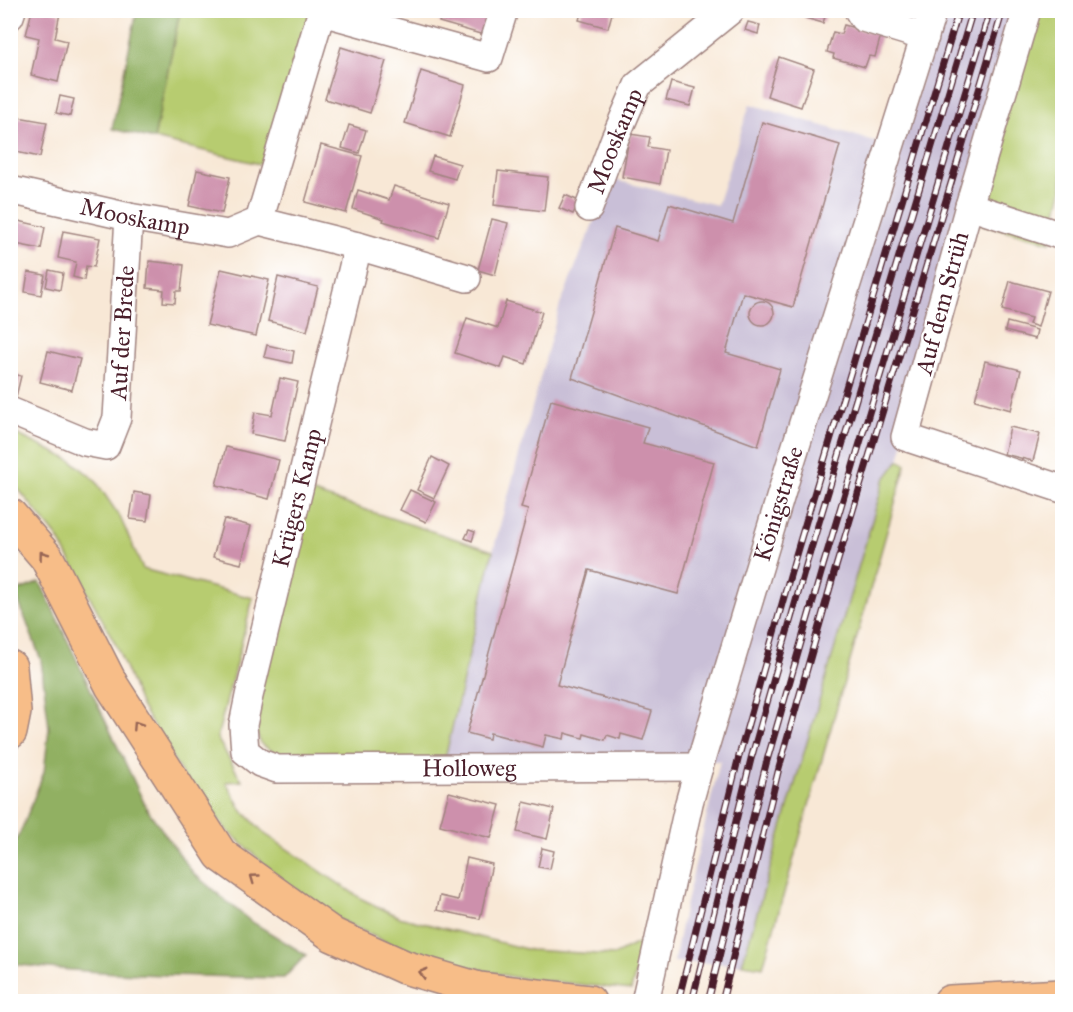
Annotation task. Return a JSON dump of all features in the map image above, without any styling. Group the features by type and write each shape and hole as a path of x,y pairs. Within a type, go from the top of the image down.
{"highway":[{"path":"10,515 47,558 112,686 221,855 333,935 404,968 479,988 589,1002"},
{"path":"10,667 14,712 10,732"},
{"path":"950,1002 1062,996"}],"street":[{"path":"10,16 12,10"},
{"path":"467,278 358,246 259,221 322,11 489,58 504,10"},
{"name":"Mooskamp","path":"589,208 638,85 731,10"},
{"path":"858,10 863,18 925,37"},
{"name":"Königstraße","path":"645,1002 699,767 789,468 933,10"},
{"name":"Auf dem Strüh","path":"1027,10 969,206 905,437 1062,489"},
{"name":"Mooskamp","path":"10,190 129,218 228,234 259,221"},
{"path":"969,206 1062,236"},
{"name":"Auf der Brede","path":"10,411 85,442 106,446 117,418 129,218"},
{"name":"Krügers Kamp","path":"245,751 243,725 249,696 358,246"},
{"name":"Holloweg","path":"245,751 260,763 277,769 699,767"}],"shaded area":[{"path":"891,11 1020,11 962,219 899,460 884,480 742,964 674,962 720,761 444,763 493,551 560,305 611,179 717,205 750,104 900,149 938,23"}],"green space":[{"path":"137,11 180,11 154,139 112,129"},
{"path":"180,11 318,11 268,166 154,139"},
{"path":"1020,11 1062,11 1062,191 1050,242 962,219"},
{"path":"10,431 72,461 95,480 120,517 143,569 253,598 217,738 242,781 226,782 241,809 265,834 362,899 399,917 530,950 614,955 644,940 631,990 513,977 447,962 392,945 340,920 280,878 227,830 184,777 141,706 116,645 58,538 11,483"},
{"path":"899,460 906,464 763,967 742,964 884,480"},
{"path":"307,491 493,551 444,763 285,759 261,744 252,721"},
{"path":"40,582 147,809 193,873 249,920 306,955 284,978 113,973 11,964 11,849 21,831 44,772 49,728 41,660 15,592"}],"building":[{"path":"32,10 60,13 55,38 67,41 58,82 31,75 39,38 26,35"},
{"path":"442,10 491,10 484,35 439,22"},
{"path":"582,10 613,10 608,28 579,20"},
{"path":"807,10 827,10 823,23 805,18"},
{"path":"748,22 760,25 758,34 745,30"},
{"path":"844,25 881,35 875,57 869,56 865,67 833,58 834,54 827,52 833,32 841,34"},
{"path":"341,47 386,61 370,113 325,99"},
{"path":"779,57 814,69 801,107 767,96"},
{"path":"421,71 465,85 450,137 405,123"},
{"path":"671,82 695,88 690,106 666,100"},
{"path":"60,96 74,99 70,116 56,113"},
{"path":"18,117 47,122 40,157 11,151"},
{"path":"762,122 840,145 793,307 743,293 726,353 780,369 758,446 572,378 615,228 658,241 669,204 733,223"},
{"path":"349,125 366,130 359,153 342,148"},
{"path":"630,134 650,137 648,147 666,150 660,184 622,177"},
{"path":"321,145 362,156 346,213 305,202"},
{"path":"433,156 460,164 455,179 428,171"},
{"path":"197,170 230,177 222,213 189,206"},
{"path":"498,171 548,177 544,211 494,205"},
{"path":"394,186 449,203 439,238 353,209 358,190 389,200"},
{"path":"565,195 579,201 573,214 559,208"},
{"path":"10,219 45,227 41,249 10,243"},
{"path":"492,219 508,223 495,275 478,270"},
{"path":"63,231 100,238 94,267 86,266 84,280 73,277 76,262 58,258"},
{"path":"149,261 184,265 181,291 176,291 175,303 163,302 164,290 147,288"},
{"path":"221,269 269,280 256,336 207,325"},
{"path":"49,270 63,273 60,290 46,287"},
{"path":"28,272 45,275 41,295 25,292"},
{"path":"278,277 318,287 307,331 268,321"},
{"path":"1010,281 1048,291 1038,327 1029,324 1031,318 1002,310"},
{"path":"506,301 542,312 526,364 505,357 501,368 455,353 467,318 498,328"},
{"path":"762,301 767,302 773,308 773,318 767,324 762,325 757,324 751,318 750,313 751,308 757,302"},
{"path":"1007,322 1037,330 1035,339 1005,331"},
{"path":"267,345 294,351 292,363 264,357"},
{"path":"48,351 80,359 72,390 40,382"},
{"path":"985,361 1021,370 1011,410 975,400"},
{"path":"10,373 21,376 16,397 10,396"},
{"path":"280,378 298,382 285,441 251,434 255,412 272,415"},
{"path":"551,400 648,427 643,443 714,462 678,594 589,570 557,685 652,711 643,740 621,734 620,739 607,735 605,740 584,734 583,738 565,733 564,739 546,735 543,747 490,733 489,739 467,733 528,510 521,508"},
{"path":"1010,427 1040,434 1033,461 1004,454"},
{"path":"226,447 279,460 269,499 216,485"},
{"path":"432,457 449,466 434,498 417,490"},
{"path":"410,490 436,502 426,522 400,510"},
{"path":"134,492 151,495 147,521 130,519"},
{"path":"224,519 251,526 241,564 213,557"},
{"path":"469,530 475,532 472,541 465,538"},
{"path":"449,792 500,805 491,838 440,825"},
{"path":"524,802 554,809 547,839 517,832"},
{"path":"542,848 554,851 550,869 538,867"},
{"path":"467,858 492,864 480,919 437,910 440,896 458,900"}],"railway":[{"path":"678,1002 739,756 795,558 959,10"},
{"path":"692,1002 751,759 807,562 973,10"},
{"path":"708,1002 766,764 990,10"},
{"path":"722,1002 779,768 835,570 1003,10"}]}
